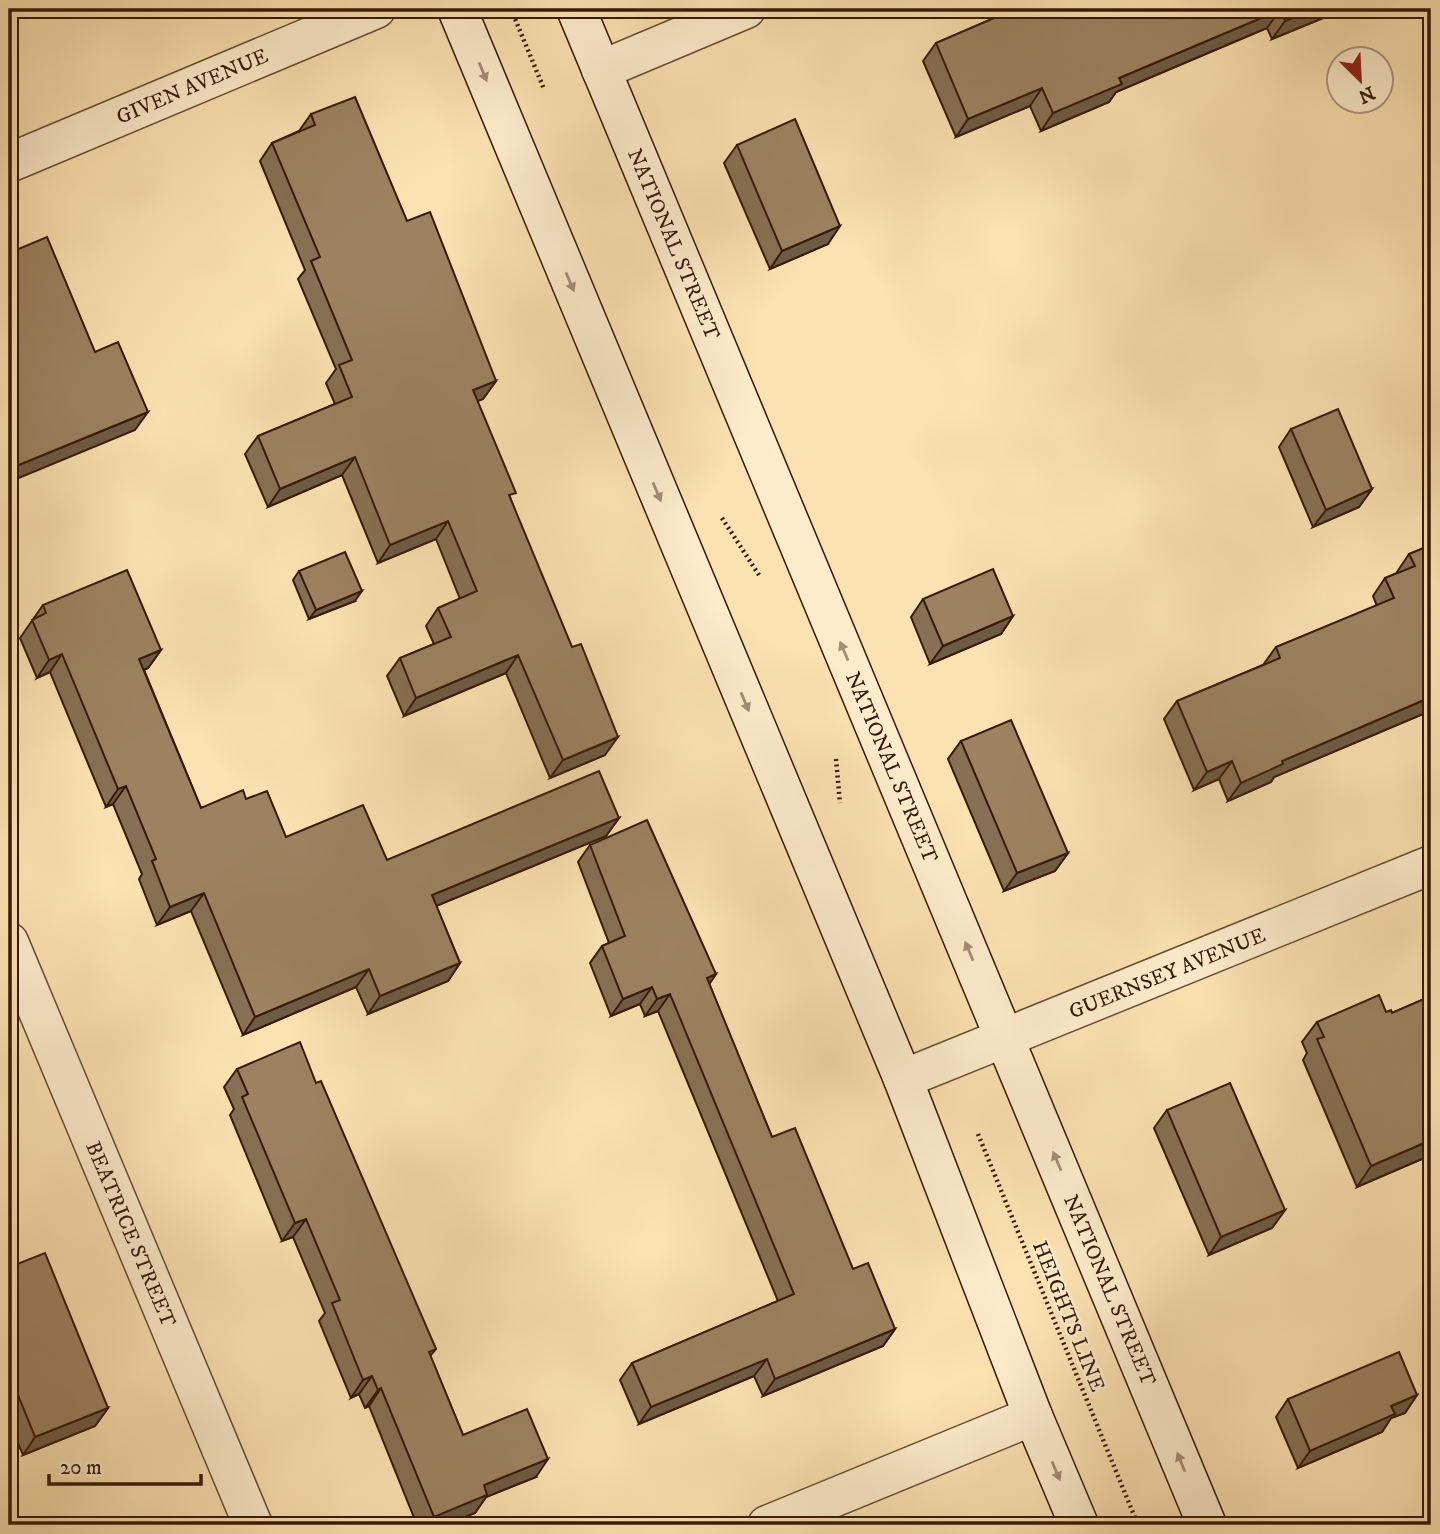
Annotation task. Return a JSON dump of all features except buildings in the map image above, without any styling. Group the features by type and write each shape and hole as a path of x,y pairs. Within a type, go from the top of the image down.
{"main road":[{"name":"GIVEN AVENUE","path":"9,163 376,9"},
{"path":"457,9 903,1079 1033,1416 1079,1525"},
{"name":"NATIONAL STREET","path":"576,9 1207,1525"},
{"path":"601,70 746,9"},
{"name":"GUERNSEY AVENUE","path":"903,1079 1431,865"},
{"name":"BEATRICE STREET","path":"9,942 253,1525"},
{"path":"767,1525 1033,1416"}],"path":[{"name":"HEIGHTS LINE","path":"976,1131 1138,1525"}]}
